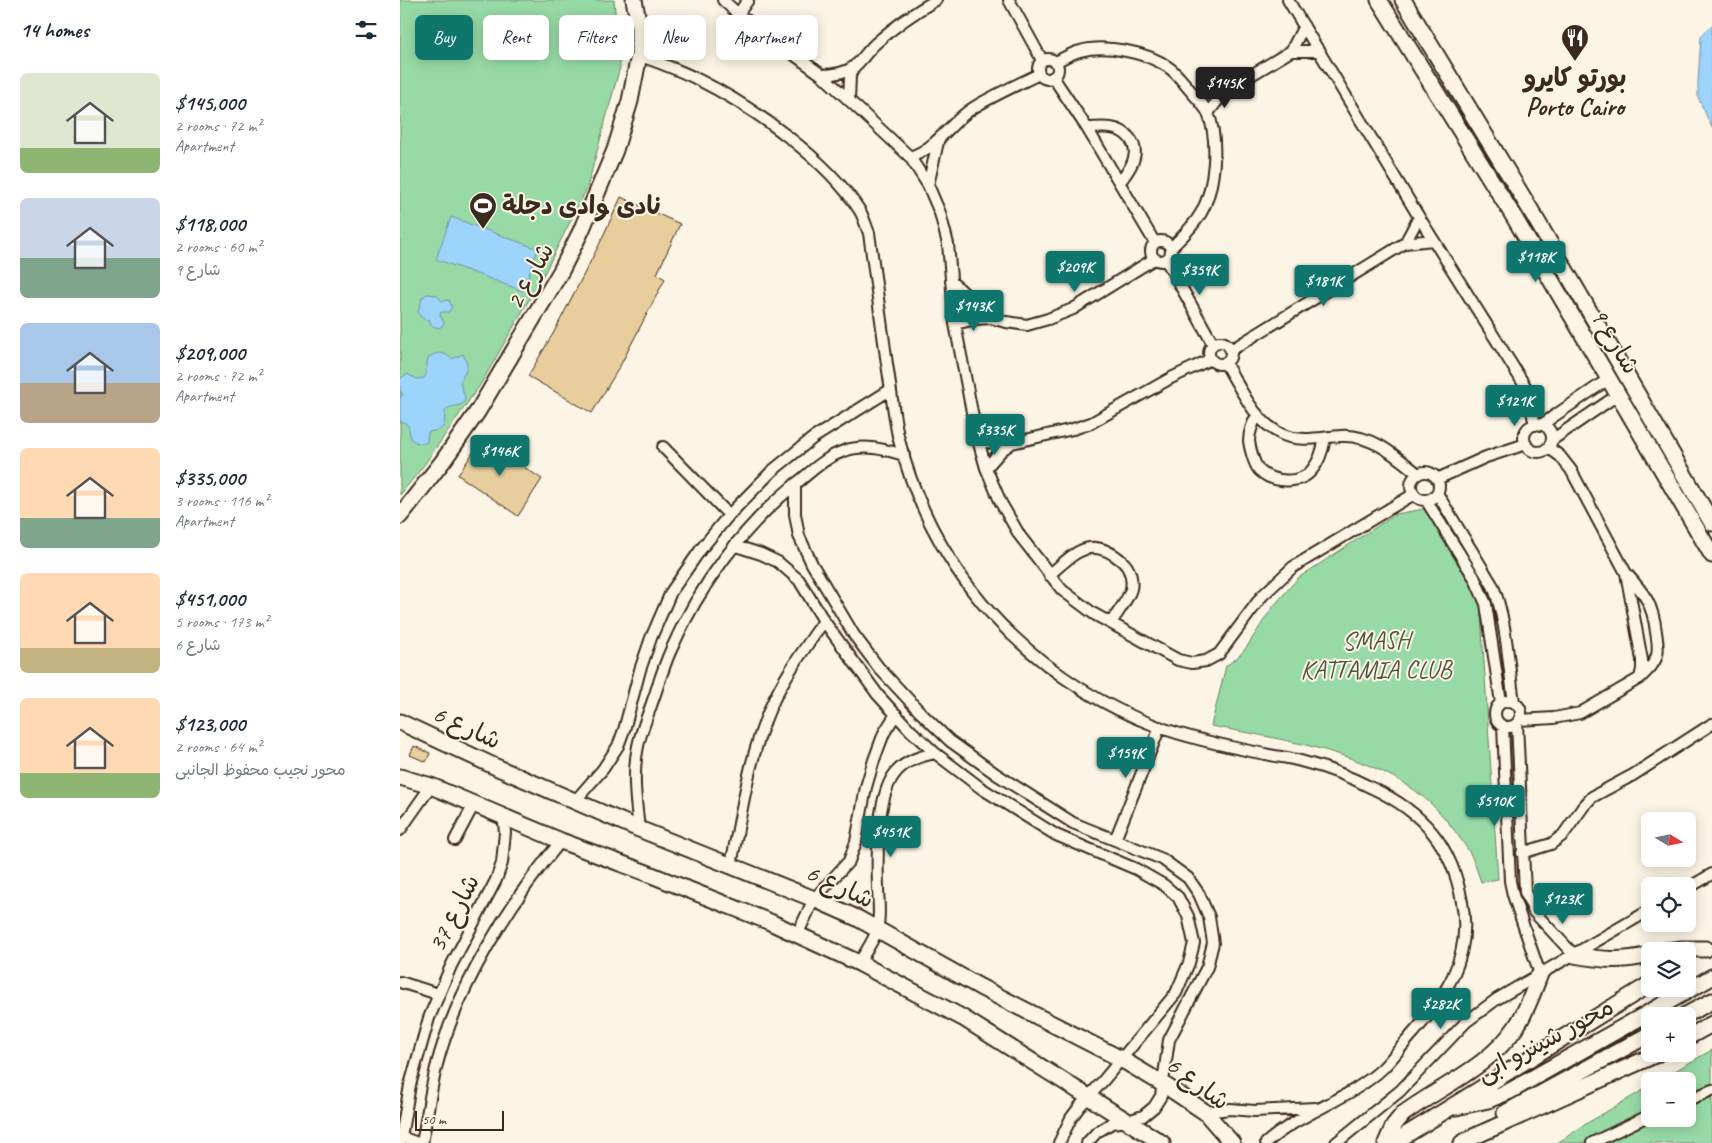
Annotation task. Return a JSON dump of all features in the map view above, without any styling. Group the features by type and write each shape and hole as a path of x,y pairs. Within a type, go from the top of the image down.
{"street":[{"name":"شارع 2","path":"400,516 478,412 561,271 600,187 615,150 630,101 639,55 639,25 634,0"},
{"path":"724,0 738,14 822,75 910,157 928,185 940,213 948,244 955,324 986,468 1001,503 1020,536 1049,575 1062,590 1077,602 1094,614 1178,660 1192,663 1206,661 1219,654 1262,596 1293,568 1414,494"},
{"path":"738,14 748,0"},
{"path":"822,75 844,72 855,65 890,31 912,14 936,0"},
{"path":"1009,0 1042,60"},
{"path":"1288,0 1433,240 1527,389 1538,425"},
{"name":"شارع 9","path":"1379,0 1514,217 1712,555"},
{"name":"شارع 9","path":"1403,0 1530,208 1712,523"},
{"path":"1291,51 1304,26"},
{"path":"1056,62 1080,51 1103,48 1124,50 1150,58 1169,67 1194,94 1208,113 1215,150 1214,171 1209,191 1201,212 1190,230 1171,248"},
{"path":"1208,113 1225,91 1291,51 1320,51"},
{"path":"639,55 698,79 760,117 815,159 840,185 861,213 869,232 890,390 898,434 912,482 927,517 945,550 966,581 1010,633 1037,657 1088,693 1111,706 1160,727 1196,738 1304,762 1350,777 1394,798 1416,814 1434,834 1449,857 1459,882 1464,909 1464,937 1458,963 1448,989 1432,1011 1382,1068 1354,1089 1277,1133 1266,1143"},
{"path":"1049,58 1056,62 1058,70 1053,77 1046,79 1039,74 1038,66 1042,60 1049,58"},
{"path":"849,100 850,76 855,65"},
{"path":"910,157 920,154 938,141 948,128 974,108 1039,74"},
{"path":"1053,77 1087,128 1155,242"},
{"path":"1194,94 1225,91"},
{"path":"1087,128 1111,128 1121,131 1130,138 1134,147 1135,157 1131,167 1120,182"},
{"path":"928,185 938,141"},
{"path":"1514,217 1530,208"},
{"path":"1405,243 1419,217"},
{"path":"1231,350 1405,243 1433,240"},
{"path":"1154,259 1158,261 1166,260 1171,255 1171,248 1164,241 1155,242"},
{"path":"1154,259 1151,250 1155,242"},
{"path":"955,324 990,318 1027,324 1048,319 1074,309 1154,259"},
{"path":"1166,260 1213,344"},
{"path":"951,282 990,318"},
{"path":"1218,342 1224,342 1229,345 1231,350 1229,360 1220,364 1215,363 1209,354 1213,344 1218,342"},
{"path":"979,442 1012,442 1073,429 1091,422 1170,378 1211,359"},
{"path":"1225,363 1257,415 1280,434 1295,439 1343,436 1360,438 1378,444 1394,454 1418,474"},
{"path":"1610,378 1538,425 1530,428 1526,432 1526,444 1529,449 1539,452 1544,451 1550,444 1619,394"},
{"path":"575,801 607,764 618,746 651,638 671,592 701,549 729,515 772,471 813,438 890,390"},
{"path":"1257,415 1250,435 1252,455 1259,470 1273,478 1288,480 1303,478 1312,471 1320,457 1325,438"},
{"path":"1514,702 1505,701 1496,710 1495,715 1500,724 1513,726 1518,722 1580,713 1640,678 1651,667 1657,656 1657,641 1652,607 1643,592 1626,573 1571,470 1550,444 1551,434 1547,428 1538,425"},
{"path":"986,468 1012,442"},
{"path":"1437,479 1486,457 1526,444"},
{"path":"663,447 729,515"},
{"path":"640,829 634,771 638,746 670,651 693,606 721,564 753,524 795,484 828,458 846,450 865,447 885,449 904,455"},
{"path":"1426,500 1437,493 1439,483 1437,479 1428,473 1418,474 1412,483 1414,494 1426,500 1474,577 1486,604 1501,703"},
{"path":"795,484 795,514 799,536 812,564 854,635 897,688 921,713 950,741 996,774 1073,823 1162,859 1188,878 1199,894 1209,917 1213,943 1207,967 1169,1040 1161,1096 1154,1107 1143,1116 1128,1121 1112,1123 1097,1132 1087,1143"},
{"path":"1437,493 1493,586 1499,601 1514,702 1521,710 1518,722 1523,880 1529,903 1534,912 1574,955 1609,961 1622,961 1641,957"},
{"path":"736,546 778,562 799,580 824,621 878,695 935,753 981,788 1049,830 1136,869 1164,885 1178,897 1188,916 1194,942 1189,962 1176,993 1150,1027 1120,1059 1071,1118 1059,1143"},
{"path":"1049,575 1075,553 1088,548 1100,547 1113,554 1126,565 1132,576 1130,591 1111,623"},
{"path":"1626,573 1642,660 1640,678"},
{"path":"730,865 750,770 765,722 788,674 824,621"},
{"path":"797,934 814,899 849,861 856,842 866,787 874,760 884,733 896,714"},
{"name":"شارع 6","path":"400,722 488,763 640,829 857,918 980,987 1120,1059 1163,1084 1206,1112 1232,1143"},
{"path":"1522,854 1551,844 1563,835 1583,806 1592,797 1633,775 1712,724"},
{"path":"1386,1143 1394,1125 1404,1114 1484,1061 1502,1045 1522,1016 1540,974 1510,880 1504,726"},
{"path":"1116,840 1160,727"},
{"path":"858,963 877,930 879,826 890,780 907,763 935,753"},
{"path":"400,777 431,786 561,841 653,875 770,922 858,963 963,1018 1162,1143"},
{"path":"400,830 431,786"},
{"path":"455,840 474,804"},
{"name":"شارع 37","path":"401,1134 410,1085 421,1043 438,994 496,880 502,863 504,848 503,816"},
{"name":"شارع 37","path":"422,1143 436,1069 457,1008 470,979 506,916 533,876 561,841"},
{"path":"1696,883 1712,874"},
{"path":"1336,1143 1400,1091 1457,1031 1476,1014 1497,999 1641,915"},
{"path":"1696,948 1709,948"},
{"path":"1696,956 1709,948"},
{"name":"محور شينزو ابى","path":"1449,1108 1475,1104 1510,1090 1712,976"},
{"path":"400,982 438,994"},
{"path":"1394,1143 1641,990"},
{"path":"1696,1010 1712,1001"},
{"path":"1696,1033 1712,1024"},
{"name":"محور شينزو ابى","path":"1468,1140 1496,1118 1641,1039"},
{"path":"1468,1140 1641,1061"},
{"path":"1696,1097 1712,1090"},
{"path":"1206,1112 1230,1109 1319,1108"},
{"path":"1592,1143 1641,1119"},
{"path":"401,1134 418,1143"}],"green space":[{"name":"نادى وادى دجلة","path":"400,0 614,0 615,15 559,15 559,60 619,60 620,67 587,188 545,272 482,382 424,465 400,495"},
{"name":"SMASH KATTAMIA CLUB","path":"1424,509 1480,600 1498,879 1481,882 1470,854 1455,831 1424,797 1405,784 1383,772 1336,753 1286,740 1211,726 1226,666 1246,648 1272,608 1298,578 1396,514"},
{"path":"1712,1050 1712,1143 1557,1143 1641,1091 1641,1127 1696,1127 1696,1072 1673,1072 1691,1062 1696,1062 1696,1059"}],"water":[{"path":"1712,26 1712,128 1698,97 1698,82 1701,37"},
{"path":"451,217 538,249 523,291 436,259"},
{"path":"427,294 436,295 442,301 449,300 452,307 449,312 441,312 440,315 444,323 439,328 432,326 429,319 424,319 418,312 422,298"},
{"path":"440,353 452,359 463,354 467,366 460,383 465,399 462,404 446,410 444,426 439,430 428,432 427,442 415,442 411,439 408,425 400,422 400,397 403,395 400,390 400,379 407,374 417,379 424,378 428,359 434,354"}],"building":[{"path":"621,197 680,224 657,274 665,279 620,366 592,413 528,376 554,332 599,245"},
{"path":"482,439 542,479 518,516 458,475"},
{"path":"414,746 430,753 426,762 410,755"}],"place":[{"name":"بورتو كايرو Porto Cairo","path":"1575,62"},
{"name":"نادى وادى دجلة","path":"483,230"}]}
